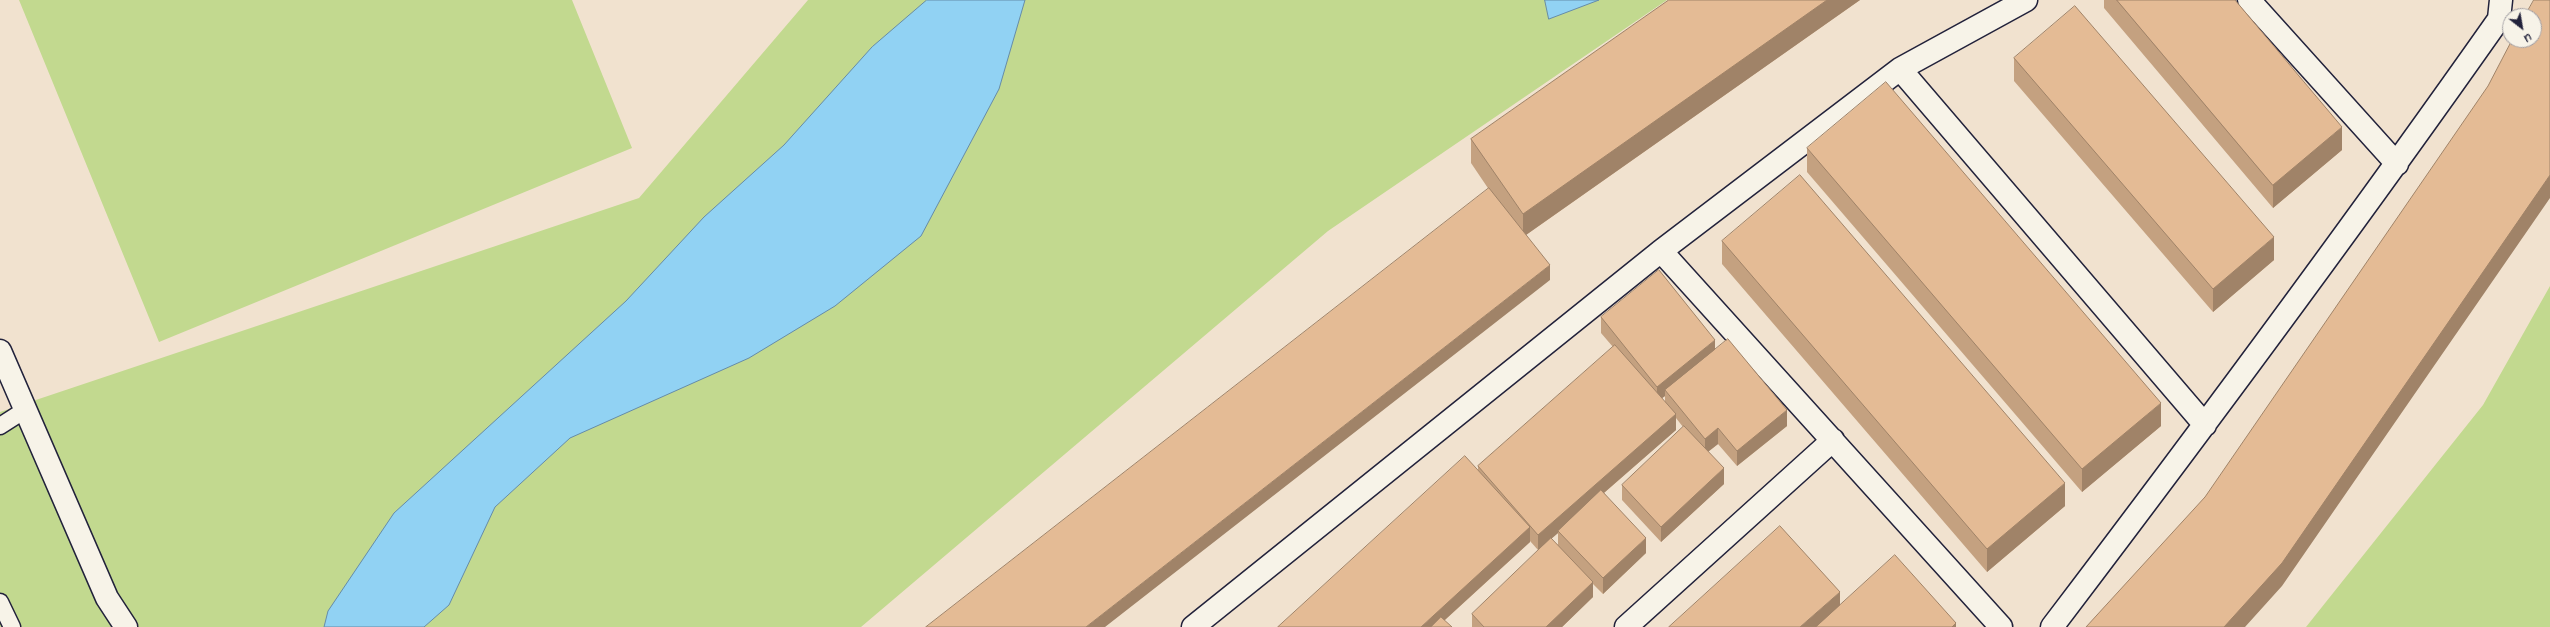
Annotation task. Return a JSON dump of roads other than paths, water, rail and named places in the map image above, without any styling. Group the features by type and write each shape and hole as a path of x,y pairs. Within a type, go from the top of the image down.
{"street":[{"path":"1193,627 1661,252 1900,69 2026,0"},
{"path":"2249,0 2397,164"},
{"path":"2052,627 2205,425 2397,164 2499,19 2501,0"},
{"path":"1900,69 2205,425"},
{"path":"1661,252 1834,440 2001,627"},
{"path":"0,351 107,598 126,627"},
{"path":"1626,627 1834,440"}],"lane":[{"path":"0,426 25,410"},
{"path":"0,602 12,627"}],"water":[{"path":"927,0 1025,0 999,89 921,236 835,306 749,358 570,438 495,507 449,605 424,627 324,627 328,611 394,513 626,301 704,217 784,145 872,47"},
{"path":"1545,0 1599,0 1549,19"}]}
